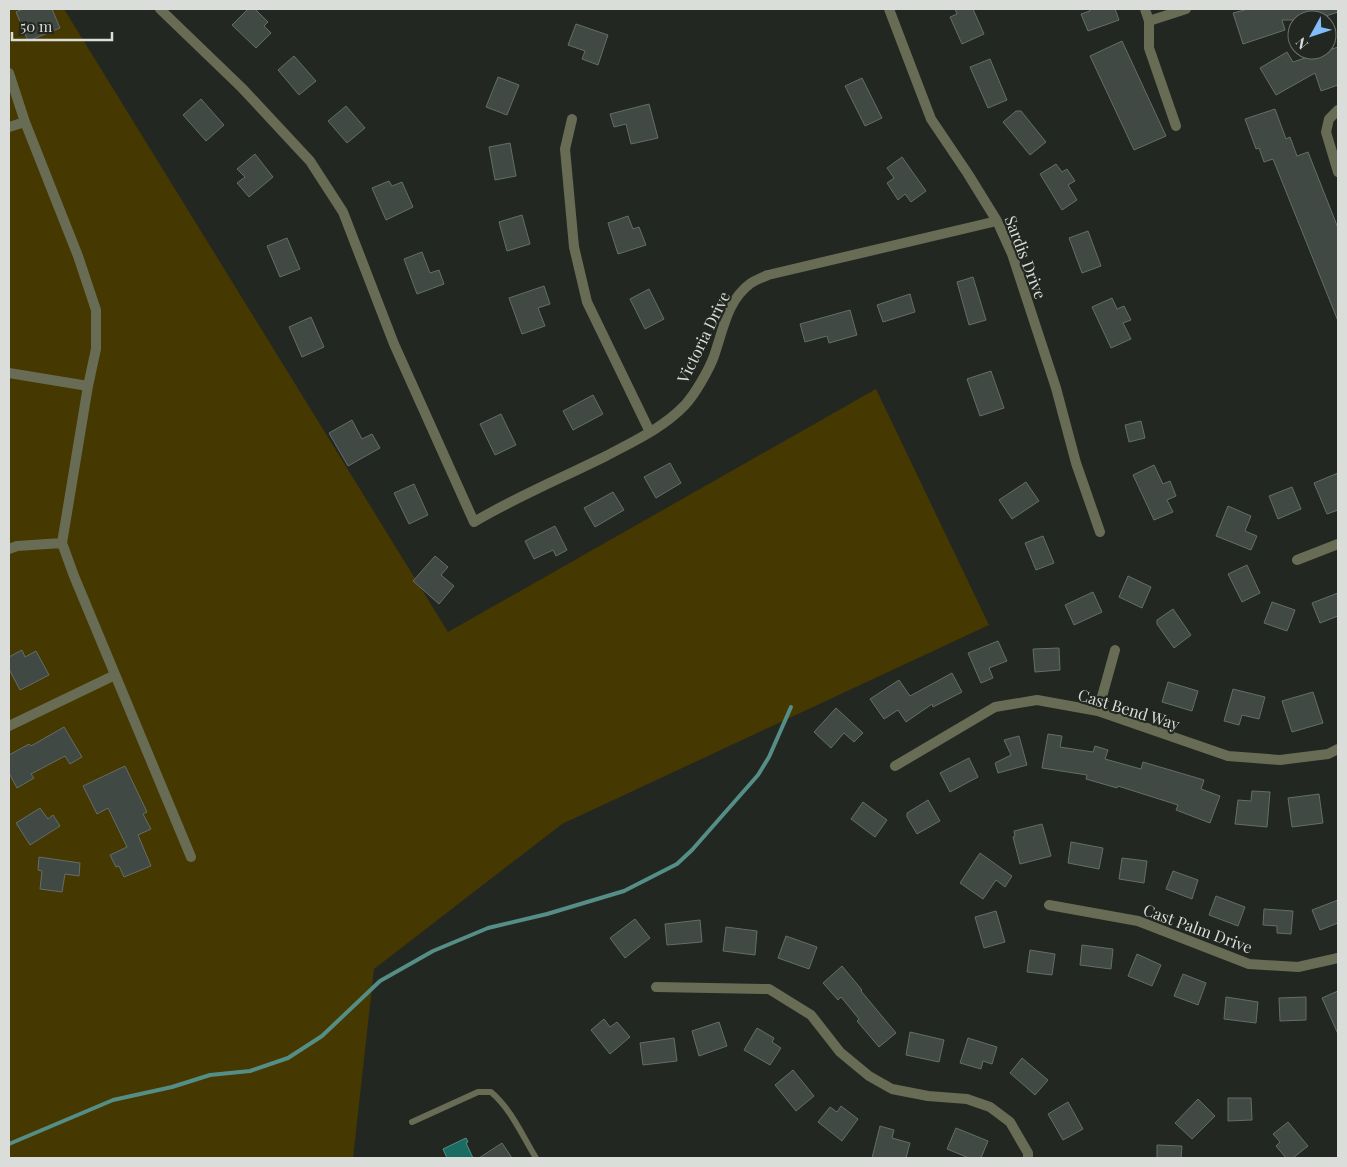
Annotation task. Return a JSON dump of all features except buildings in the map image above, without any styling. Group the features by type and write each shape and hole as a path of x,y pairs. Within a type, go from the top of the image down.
{"street":[{"name":"Victoria Drive","path":"160,9 242,88 310,160 334,197 343,212 394,344 474,522 497,508 554,481 667,422 686,404 714,357 722,324 735,301 751,283 768,275 997,221"},
{"name":"Sardis Drive","path":"889,9 931,119 997,221 1015,263 1056,388 1076,464 1100,532"},
{"path":"1145,9 1149,21 1149,48 1176,126"},
{"path":"1149,21 1186,9"},
{"path":"9,73 25,122 78,256 96,310 96,349 62,543 191,857"},
{"path":"1338,110 1328,120 1326,132 1338,172"},
{"path":"572,119 565,150 574,247 587,302 650,432"},
{"path":"9,127 25,122"},
{"path":"9,373 88,386"},
{"path":"9,549 17,546 62,543"},
{"path":"1297,560 1338,544"},
{"path":"1098,711 1115,650"},
{"path":"9,726 115,675"},
{"name":"Cast Bend Way","path":"895,766 995,707 1037,700 1098,711 1228,756 1280,760 1328,754 1338,750"},
{"name":"Cast Palm Drive","path":"1049,905 1138,921 1250,964 1298,967 1338,958"},
{"path":"656,987 769,989 811,1015 840,1052 869,1076 892,1089 928,1096 967,1099 990,1107 1010,1122 1028,1153 1028,1158"}],"lane":[{"path":"412,1122 478,1092 491,1092 502,1101 511,1114 536,1158"}],"shaded area":[{"path":"9,9 64,9 448,632 876,389 989,625 562,824 374,969 353,1158 9,1158"}],"water":[{"path":"466,1138 468,1142 466,1143 473,1158 447,1158 443,1149"}],"waterway":[{"path":"9,1144 113,1100 172,1087 210,1075 250,1071 288,1058 322,1036 380,981 433,951 488,928 547,914 624,891 677,864 692,850 758,775 769,757 791,707"}]}
